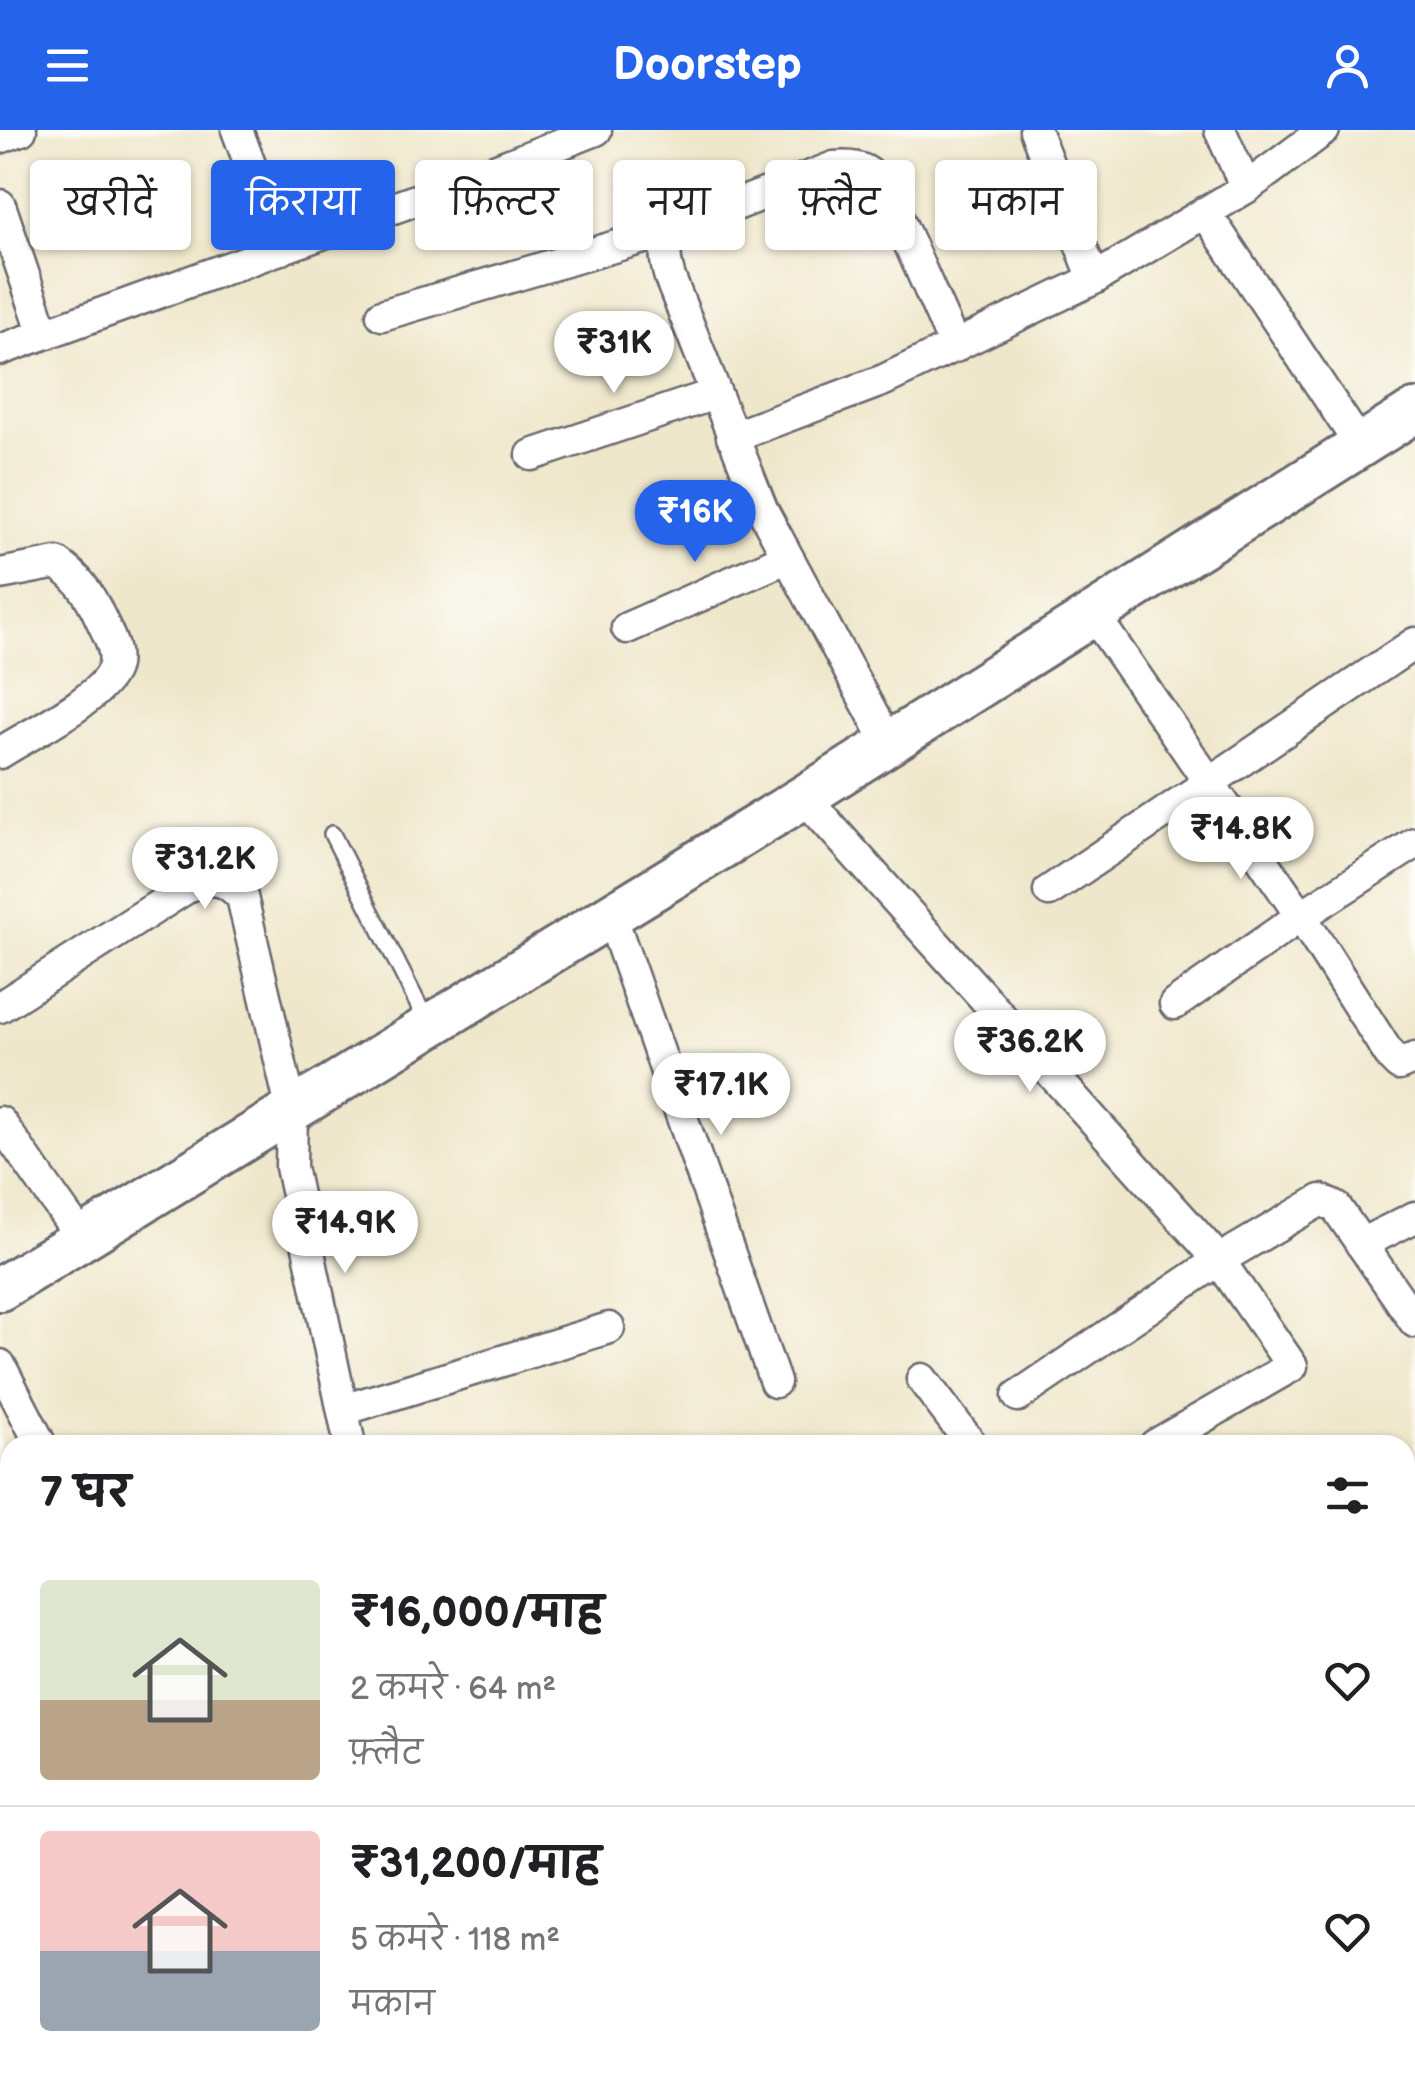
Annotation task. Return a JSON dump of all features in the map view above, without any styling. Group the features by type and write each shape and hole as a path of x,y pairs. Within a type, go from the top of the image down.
{"street":[{"path":"0,138 21,130"},
{"path":"238,130 249,160"},
{"path":"395,202 548,138 596,130"},
{"path":"1035,130 1094,279"},
{"path":"1220,130 1246,188"},
{"path":"732,437 884,380 1094,279 1246,188 1324,130"},
{"path":"745,202 834,168 856,164 873,173 887,192 956,347"},
{"path":"0,205 44,334"},
{"path":"1205,212 1360,445"},
{"path":"382,314 613,247"},
{"path":"0,350 279,250"},
{"path":"665,250 664,260 762,509 887,741"},
{"path":"532,455 715,394"},
{"path":"0,1289 804,796 1415,411"},
{"path":"627,628 786,558"},
{"path":"0,574 56,564 76,575 114,646 114,666 104,683 84,700 0,752"},
{"path":"1094,614 1301,916 1391,1057 1399,1066 1415,1058"},
{"path":"1049,891 1415,643"},
{"path":"804,796 1219,1260 1292,1366 1172,1435"},
{"path":"1175,1004 1415,843"},
{"path":"0,1007 194,883 212,878 229,883 242,897 292,1112 292,1167 348,1435"},
{"path":"611,915 775,1382"},
{"path":"0,1122 81,1237"},
{"path":"1018,1396 1219,1260 1322,1200 1336,1207 1415,1322"},
{"path":"1361,1244 1415,1217"},
{"path":"343,1410 609,1328"},
{"path":"0,1365 36,1435"},
{"path":"922,1379 964,1435"}],"lane":[{"path":"332,834 430,1027"}]}
